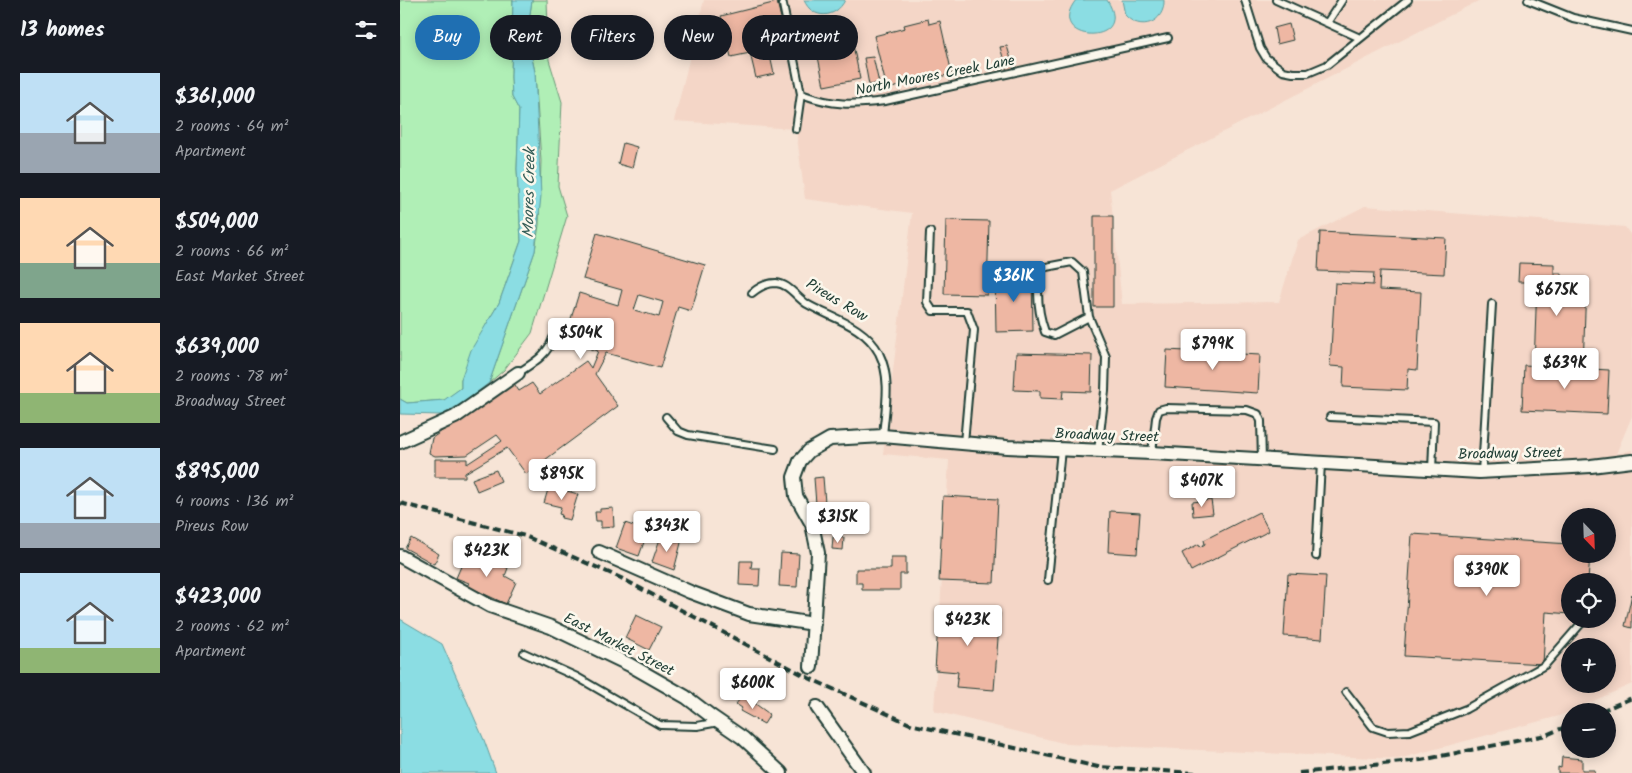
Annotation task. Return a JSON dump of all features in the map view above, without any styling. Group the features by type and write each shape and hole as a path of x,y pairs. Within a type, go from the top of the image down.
{"street":[{"path":"400,442 455,417 518,373"},
{"name":"Broadway Street","path":"811,667 818,553 812,524 794,488 796,469 809,451 830,440 883,436 964,445 1152,453 1482,472 1591,466 1632,460"},
{"path":"599,552 690,592 748,614 814,624"},
{"name":"East Market Street","path":"400,556 490,606 551,627 630,665 686,697 743,738 781,773"},
{"path":"817,707 864,773"}],"lane":[{"path":"782,0 801,94 796,129"},
{"path":"1245,0 1260,48 1266,58 1283,71 1308,73 1318,70 1408,0"},
{"path":"1276,0 1360,38"},
{"path":"1327,23 1342,0"},
{"path":"1528,0 1573,18 1632,31"},
{"name":"North Moores Creek Lane","path":"801,94 826,103 853,104 885,100 1168,38"},
{"path":"930,232 927,302 933,311 967,312 974,330 964,445"},
{"path":"1089,317 1054,335 1045,332 1041,319 1039,300 1038,280 1041,268 1072,262 1084,272 1089,317 1106,357 1105,391 1098,451"},
{"name":"Pireus Row","path":"752,293 768,284 778,283 787,287 807,304 848,323 871,342 878,352 886,375 883,436"},
{"path":"1482,472 1492,304"},
{"path":"518,373 543,356 550,348 552,338"},
{"path":"1152,453 1156,418 1159,410 1166,408 1247,410 1258,414 1261,420 1262,460"},
{"path":"666,417 678,431 688,436 775,449"},
{"path":"1330,417 1434,422 1432,470"},
{"path":"1048,580 1061,449"},
{"path":"1316,556 1321,463"},
{"path":"1346,692 1373,726 1388,732 1418,728 1466,709 1545,665 1577,628"},
{"path":"524,653 577,677 660,725 697,726 720,722"}],"shaded area":[{"path":"704,0 1480,0 1110,190 1122,304 1279,302 1298,240 1365,206 1625,227 1632,237 1632,416 1616,454 1632,450 1632,684 1616,691 1616,638 1561,638 1561,693 1611,693 1589,703 1561,703 1561,715 1559,716 1398,759 1067,744 934,711 949,460 883,454 912,213 805,199 796,129 674,121 689,60 732,60 732,15 700,15"}],"green space":[{"path":"400,0 513,0 513,15 490,15 490,60 511,60 512,97 519,110 517,169 521,241 499,303 487,323 461,379 461,388 445,400 407,403 400,399"},
{"path":"532,0 547,0 548,15 530,15"},
{"path":"532,60 549,60 562,102 558,186 567,216 532,333 504,370 489,383 535,251 539,225 541,161 535,72"}],"water":[{"path":"513,0 532,0 530,15 513,15"},
{"path":"804,0 845,0 836,11 830,14 818,14 808,7"},
{"path":"1076,0 1107,0 1113,16 1110,26 1102,32 1090,34 1079,32 1071,25 1069,14"},
{"path":"1122,0 1164,0 1163,8 1156,19 1144,24 1131,20 1125,15"},
{"name":"Moores Creek","path":"511,60 532,60 535,72 541,196 535,251 489,383 467,400 442,415 400,414 400,399 407,403 444,400 461,388 461,379 471,350 499,303 521,241 517,169 519,110 512,97"},
{"path":"400,619 442,644 484,740 496,773 400,773"}],"building":[{"path":"777,2 780,15 742,15 742,55 732,57 732,15 725,15"},
{"path":"928,19 929,24 940,21 952,74 887,89 874,36 905,28 904,25"},
{"path":"1289,24 1293,40 1277,44 1274,28"},
{"path":"1007,46 1014,69 1007,71 1000,47"},
{"path":"873,57 879,83 869,85 864,58"},
{"path":"752,60 771,60 774,74 756,78"},
{"path":"819,60 856,60 860,79 824,86"},
{"path":"623,143 637,147 632,168 618,164"},
{"path":"1094,216 1113,216 1113,307 1094,307"},
{"path":"946,220 989,221 987,295 944,294"},
{"path":"1320,232 1446,238 1444,274 1380,271 1379,290 1421,292 1417,370 1408,369 1407,390 1343,387 1344,367 1330,366 1335,283 1373,285 1374,273 1318,271"},
{"path":"597,233 705,265 691,311 678,307 660,368 606,353 595,374 618,406 526,474 507,448 465,473 465,477 435,477 435,459 467,459 467,464 502,441 497,435 467,455 435,456 429,453 432,438 513,382 519,391 532,383 540,394 586,361 591,368 598,351 564,341 579,293 618,305 622,290 583,279","holes":["639,295 663,302 659,317 634,310"]},
{"path":"1519,263 1554,264 1554,273 1561,273 1561,284 1586,284 1583,368 1534,366 1537,282 1518,282"},
{"path":"995,274 1032,274 1033,331 996,332"},
{"path":"1167,350 1260,355 1258,393 1165,387"},
{"path":"1016,353 1092,355 1091,392 1063,391 1062,399 1040,398 1040,391 1014,390"},
{"path":"1524,365 1609,370 1607,414 1522,410"},
{"path":"496,470 501,481 477,491 472,479"},
{"path":"823,477 825,503 816,504 814,478"},
{"path":"549,486 578,494 570,520 561,518 562,515 559,514 561,507 544,503"},
{"path":"943,496 998,499 994,583 939,581"},
{"path":"1211,500 1213,514 1193,516 1192,502"},
{"path":"613,508 614,527 601,528 601,521 596,521 595,512 600,512 600,509"},
{"path":"1110,511 1140,513 1137,554 1108,552"},
{"path":"1259,512 1269,531 1191,571 1182,553 1199,544 1200,547 1205,544 1204,540"},
{"path":"625,523 648,531 639,556 616,548"},
{"path":"1412,534 1561,543 1561,563 1589,563 1589,573 1561,573 1561,613 1546,612 1543,664 1404,656"},
{"path":"661,536 681,543 674,570 652,562"},
{"path":"833,537 844,538 843,550 832,549"},
{"path":"411,538 439,554 434,564 405,548"},
{"path":"475,553 508,568 505,576 516,582 506,604 467,586 469,583 456,578 465,557 472,560"},
{"path":"781,553 799,554 797,587 779,586"},
{"path":"891,557 906,557 906,574 900,574 900,590 862,590 862,583 856,583 856,569 891,569"},
{"path":"740,561 752,561 751,568 760,568 759,586 739,585"},
{"path":"1288,574 1326,576 1322,639 1284,636"},
{"path":"1632,594 1632,628 1625,626"},
{"path":"939,609 1000,613 994,690 956,687 958,672 935,670"},
{"path":"636,615 661,627 649,650 625,638"},
{"path":"743,695 768,713 769,716 764,724 740,711 742,708 736,704"},
{"path":"1562,758 1582,759 1582,770 1595,770 1595,773 1558,773 1558,767 1561,768"}],"railway":[{"path":"400,503 525,536 621,578 809,678 910,724 1098,767 1196,773"},
{"path":"1616,705 1632,698"},
{"path":"1299,773 1421,760 1546,735 1561,729"}]}
